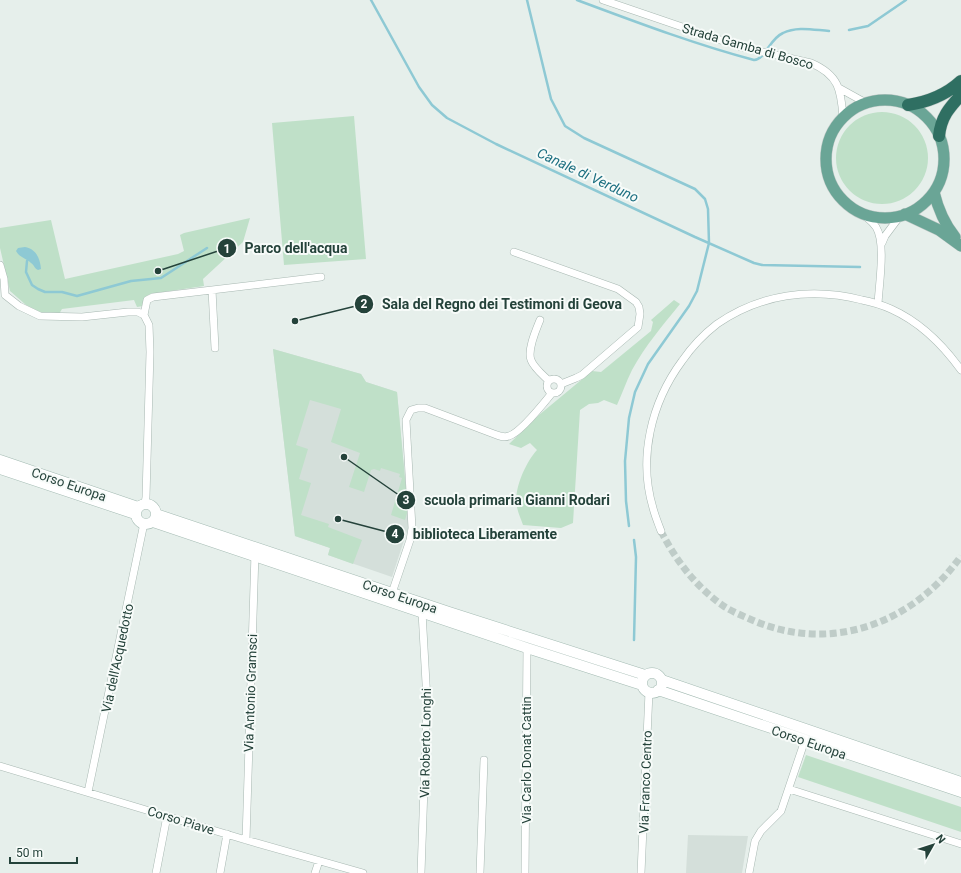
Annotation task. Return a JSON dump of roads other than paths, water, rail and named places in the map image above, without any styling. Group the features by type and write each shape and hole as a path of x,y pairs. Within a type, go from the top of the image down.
{"highway":[{"path":"908,105 934,99 961,82"},
{"path":"939,136 940,125 946,112 961,94"}],"main road":[{"path":"887,100 908,105 923,114 935,128 939,136 942,145 943,165 938,184 934,192 926,201 916,209 903,215 881,218 857,211 849,206 832,185 827,167 827,149 829,140 843,117 866,103 887,100"},
{"path":"934,192 938,209 944,223 961,246"},
{"path":"903,215 940,230 961,246"},
{"name":"Corso Europa","path":"0,460 139,509"},
{"name":"Corso Europa","path":"0,468 139,509"},
{"path":"150,505 154,508 155,518 146,525 142,524 137,520 139,509 150,505"},
{"name":"Corso Europa","path":"155,518 526,648 649,686"},
{"name":"Corso Europa","path":"255,552 392,593 649,686 961,792"},
{"name":"Corso Europa","path":"649,686 650,673 655,673 662,680 961,782"},
{"path":"649,686 661,688 662,680"}],"street":[{"name":"Strada Gamba di Bosco","path":"603,0 741,47 811,63 827,72 839,88 843,117"},
{"name":"Strada Gamba di Bosco","path":"839,88 866,103"},
{"path":"857,211 875,226 882,243"},
{"path":"878,304 882,243 885,236 903,215"},
{"path":"514,252 618,289 636,302 639,307 640,314 638,327 582,375 561,384"},
{"path":"0,265 4,279 5,295 19,306 40,316 82,317 138,312 144,315 150,324 146,497 139,509"},
{"path":"144,315 147,300 154,297 321,277"},
{"path":"212,290 215,348"},
{"path":"661,531 648,488 647,453 650,429 663,392 672,374 686,356 716,325 745,308 777,297 810,293 844,295 878,304 891,309 920,327 944,348 961,370"},
{"path":"540,320 531,346 530,358 533,365 549,381"},
{"path":"549,381 556,380 561,384"},
{"path":"549,381 547,388 552,393"},
{"path":"392,593 410,540 412,528 406,420 411,410 425,408 505,437 514,434 520,429 552,393 556,393 560,390 561,384"},
{"name":"Via dell'Acquedotto","path":"88,792 134,575 143,528 142,524"},
{"name":"Via Antonio Gramsci","path":"246,840 255,552"},
{"name":"Via Roberto Longhi","path":"421,873 427,701 422,612"},
{"name":"Via Carlo Donat Cattin","path":"525,873 526,648"},
{"name":"Via Franco Centro","path":"641,873 649,686"},
{"path":"749,873 755,841 761,831 782,811 805,740"},
{"path":"480,873 484,760"},
{"name":"Corso Piave","path":"0,766 246,840 363,873"},
{"path":"789,789 961,844"},
{"path":"156,873 167,816"},
{"path":"220,873 227,834"},
{"path":"315,873 319,861"}],"water":[{"path":"25,247 35,252 40,261 41,269 38,270 16,251 18,248"}],"waterway":[{"name":"Canale di Verduno","path":"371,0 419,87 432,105 447,118 496,144 754,263 762,265 860,267"},
{"path":"527,0 551,99 565,126 584,138 695,189 705,199 708,209 709,243 697,291 689,306 648,364 635,392 629,418 625,461 626,501 629,526"},
{"path":"577,0 687,40 754,60 762,56 778,36 788,31 806,29 829,31"},
{"path":"849,30 868,26 906,0"},
{"path":"27,261 26,272 32,285 45,292 62,292 77,296 131,281 161,278 207,248"},
{"path":"634,540 636,557 634,640"}],"tunnel":[{"path":"661,531 673,553 696,583 725,607 752,620 781,630 811,634 840,633 868,626 894,615 919,599 941,580 961,556"}],"place":[{"name":"Parco dell'acqua","path":"158,271"},
{"name":"Sala del Regno dei Testimoni di Geova","path":"295,321"},
{"name":"scuola primaria Gianni Rodari","path":"344,457"},
{"name":"biblioteca Liberamente","path":"338,519"}]}
